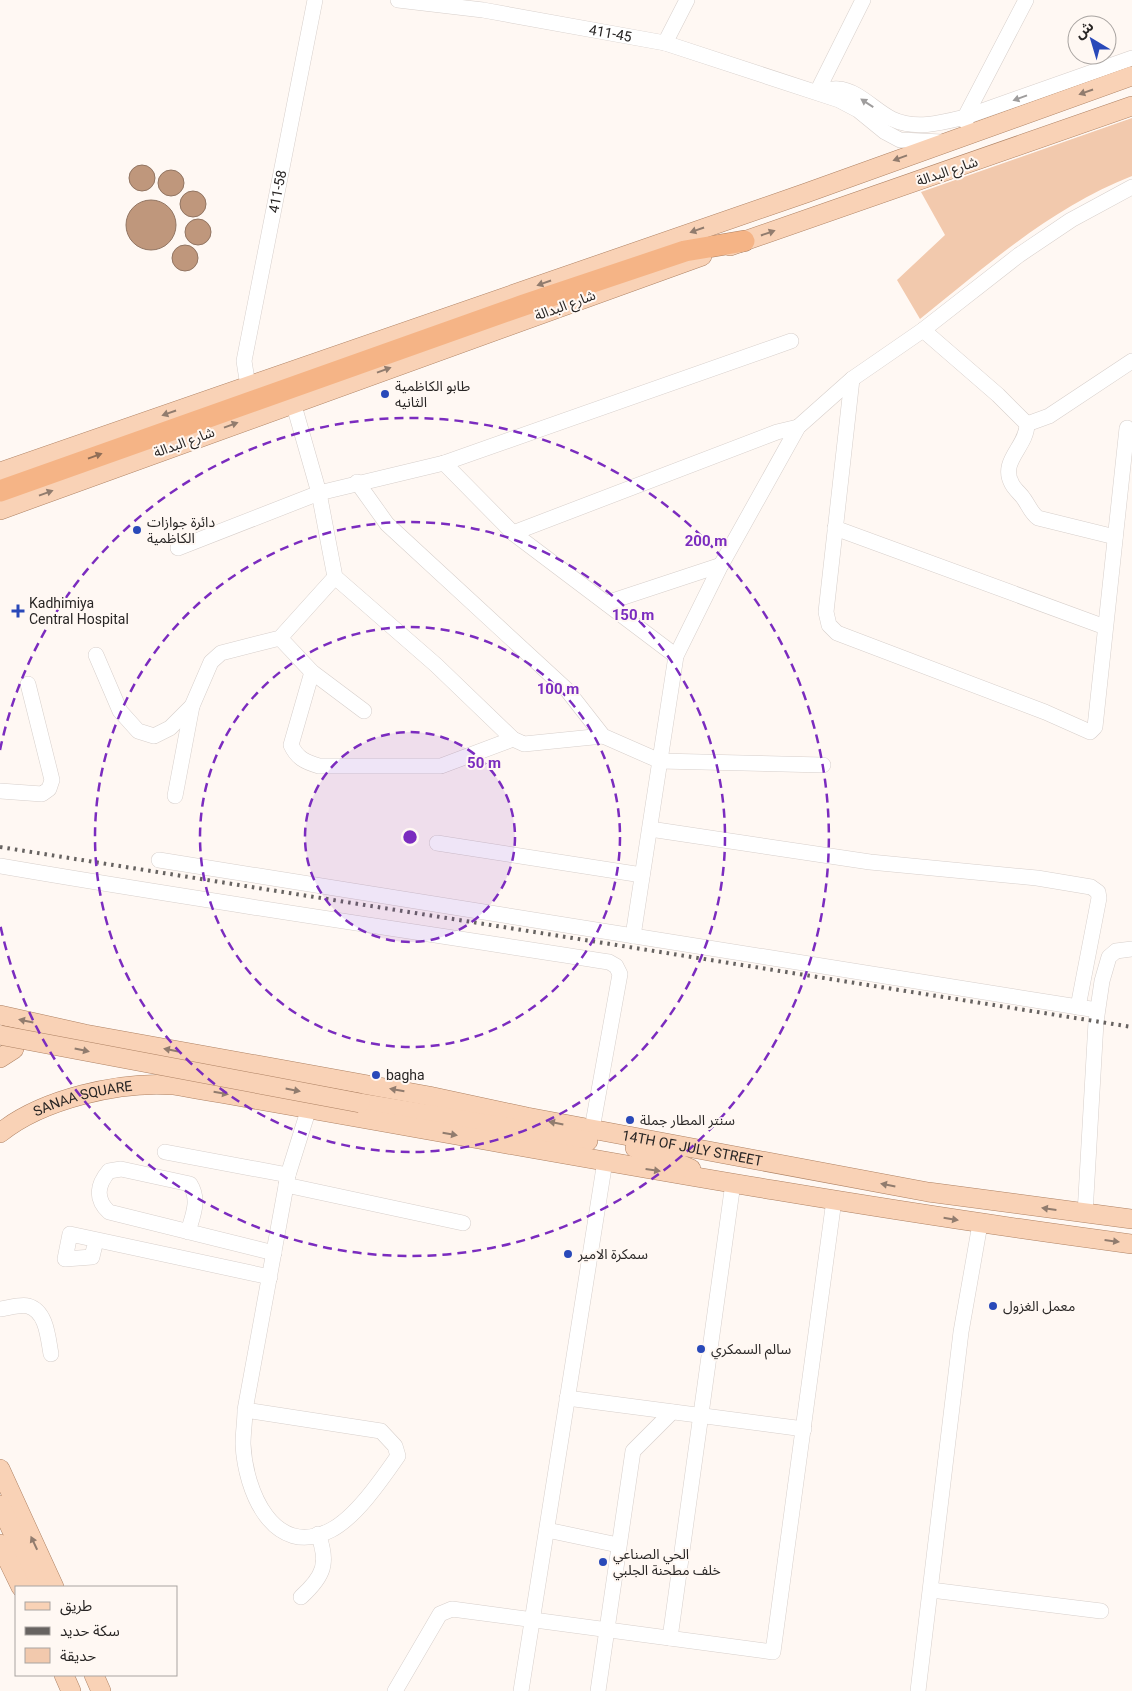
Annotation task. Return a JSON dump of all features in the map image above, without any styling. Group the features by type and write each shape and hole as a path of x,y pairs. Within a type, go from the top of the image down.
{"highway":[{"path":"0,490 297,393 524,305 685,251 744,241"}],"main road":[{"name":"شارع البدالة","path":"0,472 806,193 943,142 968,125 1132,76"},
{"name":"شارع البدالة","path":"744,241 1132,106"},
{"name":"شارع البدالة","path":"0,510 297,393"},
{"path":"0,1015 85,1034 254,1066 258,1072 258,1081 255,1091 247,1098"},
{"path":"53,1034 85,1034"},
{"path":"0,1035 360,1103 508,1129 630,1147 676,1162 704,1177"},
{"name":"14TH OF JULY STREET","path":"254,1066 429,1096 592,1129 928,1192 1132,1219"},
{"name":"SANAA SQUARE","path":"0,1133 39,1111 82,1095 128,1085 151,1083 173,1084 308,1108"},
{"name":"14TH OF JULY STREET","path":"308,1108 834,1200 980,1224 1132,1244"},
{"path":"0,1469 54,1586"},
{"path":"0,1505 38,1586"},
{"path":"0,1545 20,1586"},
{"path":"64,1676 71,1691"},
{"path":"94,1676 101,1691"}],"street":[{"name":"411-58","path":"248,386 244,361 315,0"},
{"name":"411-45","path":"398,0 485,5 665,43 817,92 858,110 885,132 900,140 943,142"},
{"path":"665,43 687,0"},
{"path":"817,92 863,0"},
{"path":"968,125 1026,0"},
{"path":"817,92 839,89 857,96 892,119 913,125 940,123 968,125 1132,58"},
{"path":"632,936 676,656 721,565 798,427 852,379 923,330 1026,250 1071,220 1132,187"},
{"path":"923,330 998,395 1027,424"},
{"path":"178,548 319,493 357,482 444,463 791,341"},
{"path":"1027,424 1050,416 1132,361"},
{"path":"852,379 826,612 829,624 837,633 1045,712 1090,732 1095,726 1127,428"},
{"path":"297,393 335,577 436,665 513,739 524,744 603,736 660,760 823,764"},
{"path":"1027,424 1024,441 1011,457 1009,471 1011,483 1032,514 1038,518 1115,537"},
{"path":"513,533 777,432 798,427"},
{"path":"444,463 513,533 676,656"},
{"path":"357,482 387,524 567,690 603,736"},
{"path":"835,528 1106,628"},
{"path":"606,603 721,565"},
{"path":"175,796 192,706 211,662 221,653 280,638 335,577"},
{"path":"280,638 312,672 364,710"},
{"path":"96,655 120,711 138,731 154,736 170,728 192,706"},
{"path":"312,672 290,745 295,755 306,762 319,766 441,766 513,739"},
{"path":"0,791 42,794 51,785 52,780 28,684"},
{"path":"650,829 870,862 1037,878 1091,887 1098,892 1100,898 1078,1007"},
{"path":"437,843 642,875"},
{"path":"159,860 1097,1010"},
{"path":"0,866 170,896 599,961 616,966 620,974 592,1129"},
{"path":"1085,1214 1097,1010 1109,957 1116,951 1132,948"},
{"path":"246,1410 381,1431 395,1446 398,1456 348,1517 331,1530 304,1536 283,1533 271,1524 259,1505 248,1472 243,1444 246,1410 287,1180 308,1108"},
{"path":"165,1152 463,1223"},
{"path":"521,1691 534,1621 605,1161"},
{"path":"188,1232 196,1202 195,1192 190,1184 122,1169 109,1170 102,1180 98,1197 102,1205 110,1212 188,1232 274,1253"},
{"path":"670,1638 733,1183"},
{"path":"395,1691 440,1614 452,1609 773,1652 834,1200"},
{"path":"918,1691 962,1332 980,1224"},
{"path":"96,1240 270,1277"},
{"path":"0,1309 27,1305 36,1310 43,1319 51,1354"},
{"path":"567,1398 804,1429"},
{"path":"598,1691 633,1451 672,1412"},
{"path":"547,1530 618,1545"},
{"path":"301,1597 316,1583 323,1568 325,1552 318,1534"},
{"path":"931,1590 1101,1611"}],"green space":[{"path":"1132,118 1132,176 1074,204 1047,221 995,259 920,319 897,280 945,235 921,192"}],"shaded area":[{"path":"142,165 151,169 155,178 151,187 142,191 133,187 129,178 133,169"},
{"path":"171,170 180,174 184,183 180,192 171,196 162,192 158,183 162,174"},
{"path":"193,191 202,195 206,204 202,213 193,217 184,213 180,204 184,195"},
{"path":"151,200 161,202 169,207 174,215 176,225 174,235 169,243 161,248 151,250 141,248 133,243 128,235 126,225 128,215 133,207 141,202"},
{"path":"198,219 207,223 211,232 207,241 198,245 189,241 185,232 189,223"},
{"path":"185,245 194,249 198,258 194,267 185,271 176,267 172,258 176,249"}],"railway":[{"path":"0,847 1132,1027"}],"place":[{"name":"طابو الكاظمية الثانيه","path":"385,394"},
{"name":"دائرة جوازات الكاظمية","path":"137,530"},
{"name":"Kadhimiya Central Hospital","path":"18,611"},
{"name":"bagha","path":"376,1075"},
{"name":"سنتر المطار جملة","path":"630,1120"},
{"name":"سمكرة الامير","path":"568,1254"},
{"name":"معمل الغزول","path":"993,1306"},
{"name":"سالم السمكري","path":"701,1349"},
{"name":"الحي الصناعي خلف مطحنة الجلبي","path":"603,1562"}]}
